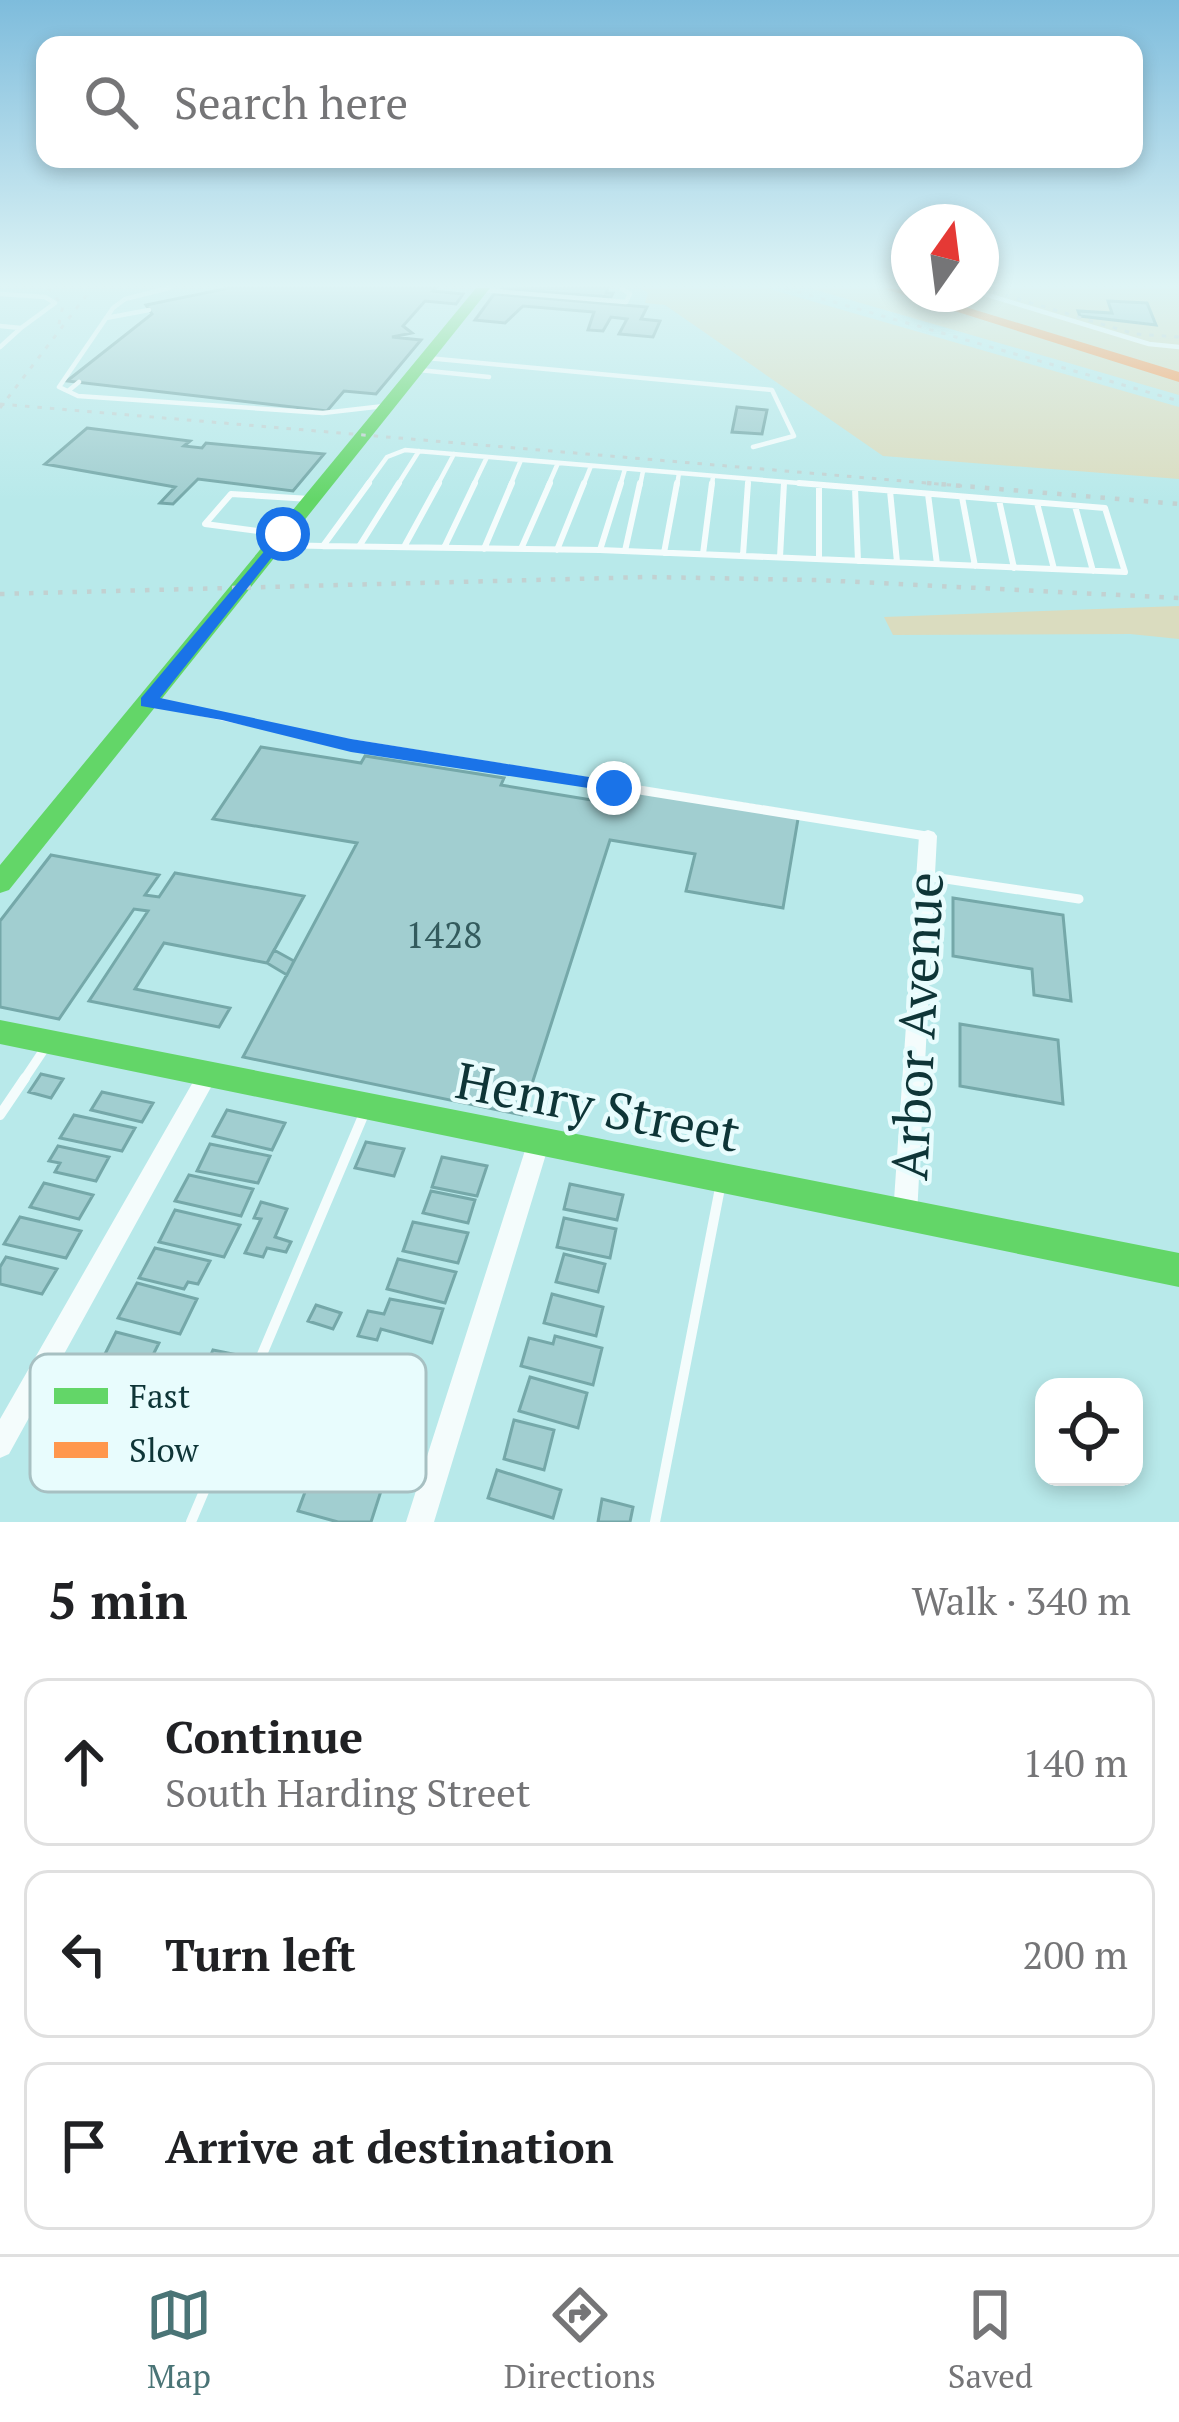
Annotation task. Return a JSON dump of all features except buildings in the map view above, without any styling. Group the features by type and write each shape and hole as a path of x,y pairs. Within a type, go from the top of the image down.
{"street":[{"path":"0,883 424,359"},
{"path":"1121,359 1179,377"},
{"name":"Arbor Avenue","path":"905,1215 928,836"},
{"name":"Henry Street","path":"0,1032 1179,1270"},
{"path":"51,1354 208,1074"},
{"path":"420,1522 539,1141"},
{"path":"0,1444 30,1391"}],"lane":[{"path":"76,359 59,387 78,396 323,413 388,405"},
{"path":"420,364 489,377"},
{"path":"420,364 772,390 794,436 753,447"},
{"path":"68,391 80,382"},
{"path":"311,499 231,494 205,524 323,546 626,550 1125,572 1105,508 418,452 387,457 323,546"},
{"path":"360,547 418,452"},
{"path":"404,548 454,454"},
{"path":"444,548 488,457"},
{"path":"484,549 521,460"},
{"path":"521,549 558,463"},
{"path":"557,550 591,466"},
{"path":"600,550 626,469"},
{"path":"626,550 644,471"},
{"path":"664,553 679,473"},
{"path":"703,554 713,476"},
{"path":"743,556 748,479"},
{"path":"780,557 784,482"},
{"path":"819,485 819,559"},
{"path":"855,488 858,561"},
{"path":"890,491 897,562"},
{"path":"928,494 937,564"},
{"path":"962,496 975,566"},
{"path":"999,500 1014,568"},
{"path":"1037,503 1054,569"},
{"path":"1075,506 1093,571"},
{"path":"148,702 222,714 351,746 928,836"},
{"path":"926,875 1079,899"},
{"path":"0,1115 50,1042"},
{"path":"262,1354 368,1106"},
{"path":"656,1522 722,1178"},
{"path":"190,1522 203,1492"}],"green space":[{"path":"743,359 1013,359 1179,407 1179,479 883,456"},
{"path":"1055,359 1179,359 1179,395"},
{"path":"1179,606 1179,639 1130,634 893,635 884,617"}],"railway":[{"path":"3,404 38,359"},
{"path":"1033,359 1179,401"},
{"path":"0,408 3,404"},
{"path":"3,404 962,486"},
{"path":"927,483 1179,504"},
{"path":"0,594 647,577 818,580 1179,598"}],"traffic: fast":[{"path":"0,883 425,359"},
{"path":"0,1032 1179,1270"}],"traffic: slow":[{"path":"1120,359 1179,377"}],"route":[{"path":"283,534 148,702 222,714 351,746 614,788"}]}
